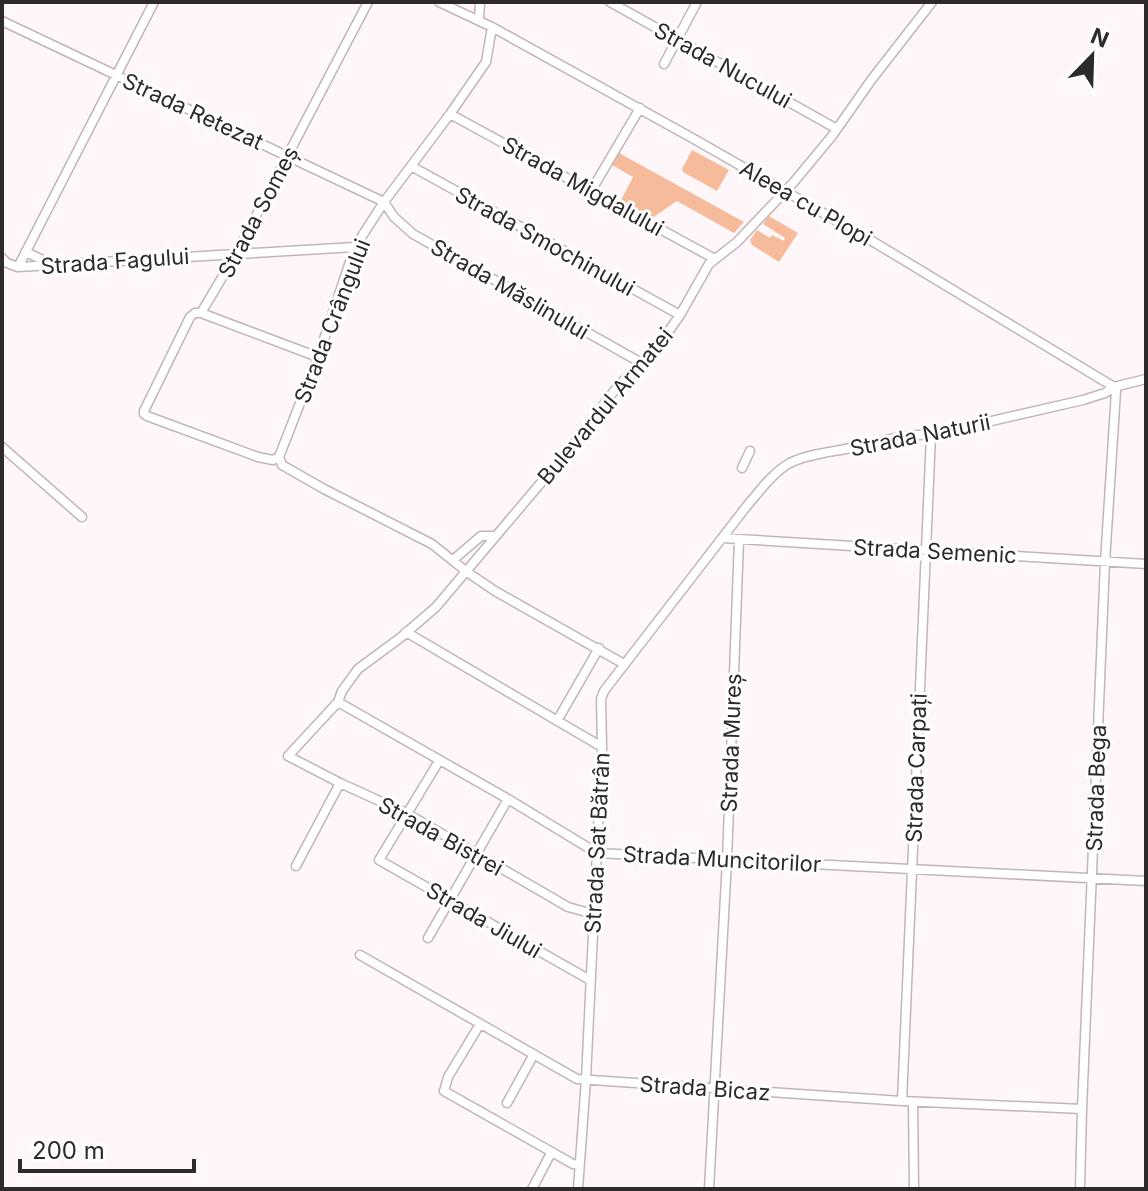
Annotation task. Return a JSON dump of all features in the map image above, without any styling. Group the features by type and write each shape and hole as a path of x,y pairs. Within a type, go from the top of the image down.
{"street":[{"path":"2,258 18,267 154,2"},
{"name":"Strada Someș","path":"279,457 273,460 258,457 144,414 190,317 201,313 236,254 368,2"},
{"name":"Aleea cu Plopi","path":"439,2 492,27 786,191 1114,387"},
{"path":"479,20 480,2"},
{"name":"Strada Nucului","path":"610,2 837,129"},
{"path":"664,64 697,2"},
{"name":"Bulevardul Armatei","path":"288,756 338,702 358,669 436,607 572,446 614,391 645,365 680,315 709,264 737,242 786,191 837,129 932,2"},
{"name":"Strada Retezat","path":"2,21 384,202"},
{"name":"Strada Crângului","path":"279,457 318,357 355,247 486,62 492,27"},
{"path":"591,191 640,108"},
{"name":"Strada Migdalului","path":"450,114 715,259"},
{"name":"Strada Smochinului","path":"411,166 680,315"},
{"name":"Strada Măslinului","path":"384,202 394,217 413,234 645,365"},
{"name":"Strada Fagului","path":"18,267 355,247"},
{"path":"26,252 54,265"},
{"path":"201,313 318,357"},
{"name":"Strada Naturii","path":"723,538 766,484 791,462 885,441 931,435 1071,403 1146,379"},
{"name":"Strada Bega","path":"1080,1189 1114,387"},
{"name":"Strada Carpați","path":"902,1101 931,435"},
{"path":"2,447 82,517"},
{"path":"742,468 750,451"},
{"path":"279,457 282,465 432,544 495,591 624,664"},
{"path":"453,560 481,536 495,536"},
{"name":"Strada Semenic","path":"723,538 1146,564"},
{"name":"Strada Sat Bătrân","path":"578,1189 602,747 601,699 624,664 723,538"},
{"name":"Strada Mureș","path":"709,1189 727,860 739,540"},
{"path":"406,632 602,747"},
{"path":"557,721 599,648"},
{"name":"Strada Muncitorilor","path":"338,702 597,853 1146,881"},
{"name":"Strada Bistrei","path":"288,756 406,813 568,907 594,912"},
{"path":"406,813 439,761"},
{"path":"296,866 340,783"},
{"path":"428,938 508,799"},
{"name":"Strada Jiului","path":"406,813 379,860 590,980"},
{"name":"Strada Bicaz","path":"360,955 577,1079 913,1102 1082,1109"},
{"path":"480,1024 448,1077 444,1091 551,1153 579,1165"},
{"path":"507,1103 534,1054"},
{"path":"913,1102 914,1189"},
{"path":"532,1189 551,1153"}],"shaded area":[{"path":"692,150 729,170 717,191 683,172"},
{"path":"619,153 744,222 734,233 677,201 649,220 619,204 633,177 612,165"},
{"path":"769,216 798,233 779,262 752,245 750,240 757,230 770,238 772,235 784,241 785,238 763,224"}]}
